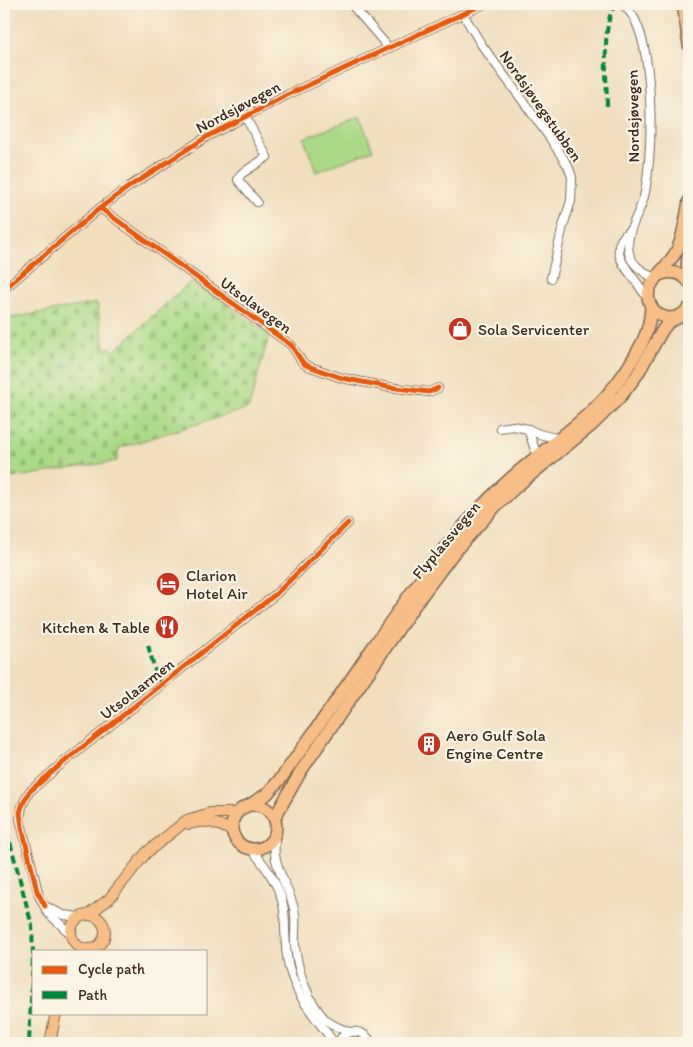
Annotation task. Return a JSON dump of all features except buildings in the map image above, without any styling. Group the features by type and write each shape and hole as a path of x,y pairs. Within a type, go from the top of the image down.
{"highway":[{"path":"683,4 689,45"},
{"name":"Flyplassvegen","path":"252,804 267,794 282,777 426,571 448,544 488,500 601,403 628,368 647,333 650,323 648,291 657,277 671,262 679,246 689,201"},
{"path":"689,250 687,264 689,277"},
{"path":"657,277 671,272 679,273 689,282"},
{"name":"Flyplassvegen","path":"649,303 656,313 663,317 671,318 686,313"},
{"name":"Flyplassvegen","path":"275,818 301,771 417,602 455,551 517,486 592,425 621,396 637,375 663,329 669,322 686,313"},
{"path":"252,804 261,805 269,810 275,818 277,827 275,836 269,844 261,848 251,849 242,846 236,840 232,831 235,813 242,807 252,804"}],"main road":[{"path":"72,950 72,926 109,899 146,853 187,820 197,815 210,812 235,813"},
{"path":"179,827 202,821 212,822 232,831"},
{"path":"72,937 82,947 92,949 101,942 109,899"},
{"path":"84,916 100,919 104,926"},
{"path":"50,1043 56,1014"}],"street":[{"path":"351,4 389,48"},
{"name":"Nordsjøvegen","path":"4,290 100,208 177,155 244,116 484,4"},
{"name":"Nordsjøvegen","path":"622,4 636,21 641,36 646,58 650,100 650,150 645,192 642,204 630,230 628,252 632,263 657,277"},
{"name":"Nordsjøvegstubben","path":"463,14 481,44 550,138 568,166 572,177 570,201 551,278"},
{"path":"244,116 267,157 241,174 238,180 258,202"},
{"name":"Utsolavegen","path":"100,208 291,345 303,363 308,366 342,378 388,387 429,392 438,388"},
{"name":"Nordsjøvegen","path":"630,230 619,244 618,254 625,268 649,303"},
{"path":"500,428 513,426 560,439"},
{"path":"528,429 537,456"},
{"name":"Utsolaarmen","path":"72,937 48,913 38,891 20,820 22,806 29,792 59,766 277,593 348,523"},
{"path":"275,836 277,860 294,909 295,945 298,966 303,979 315,1004 326,1020 337,1028 362,1033 372,1043"},
{"path":"251,849 266,866 284,908 284,947 289,969 309,1011 334,1043"},
{"path":"45,906 63,915 84,916"},
{"path":"338,1043 343,1035 350,1032"}],"green space":[{"path":"360,117 373,150 316,172 304,138"},
{"path":"190,282 205,292 207,290 269,335 249,408 119,448 117,461 4,479 4,319 97,303 105,350 110,347 113,352"}],"marked path":[{"path":"607,106 606,39 608,25 615,4"},
{"path":"148,645 157,678 163,684"},
{"path":"4,819 32,926 33,950"},
{"path":"29,1043 32,978"}],"cycle path":[{"path":"4,289 100,208 130,186 208,136 287,95 484,4"},
{"path":"100,208 291,345 303,363 308,366 342,378 388,387 429,392 438,388"},
{"path":"45,906 37,891 20,813 29,792 59,766 277,593 348,523"}],"place":[{"name":"Sola Servicenter","path":"460,329"},
{"name":"Clarion Hotel Air","path":"168,584"},
{"name":"Kitchen & Table","path":"167,627"},
{"name":"Aero Gulf Sola Engine Centre","path":"429,744"}]}
